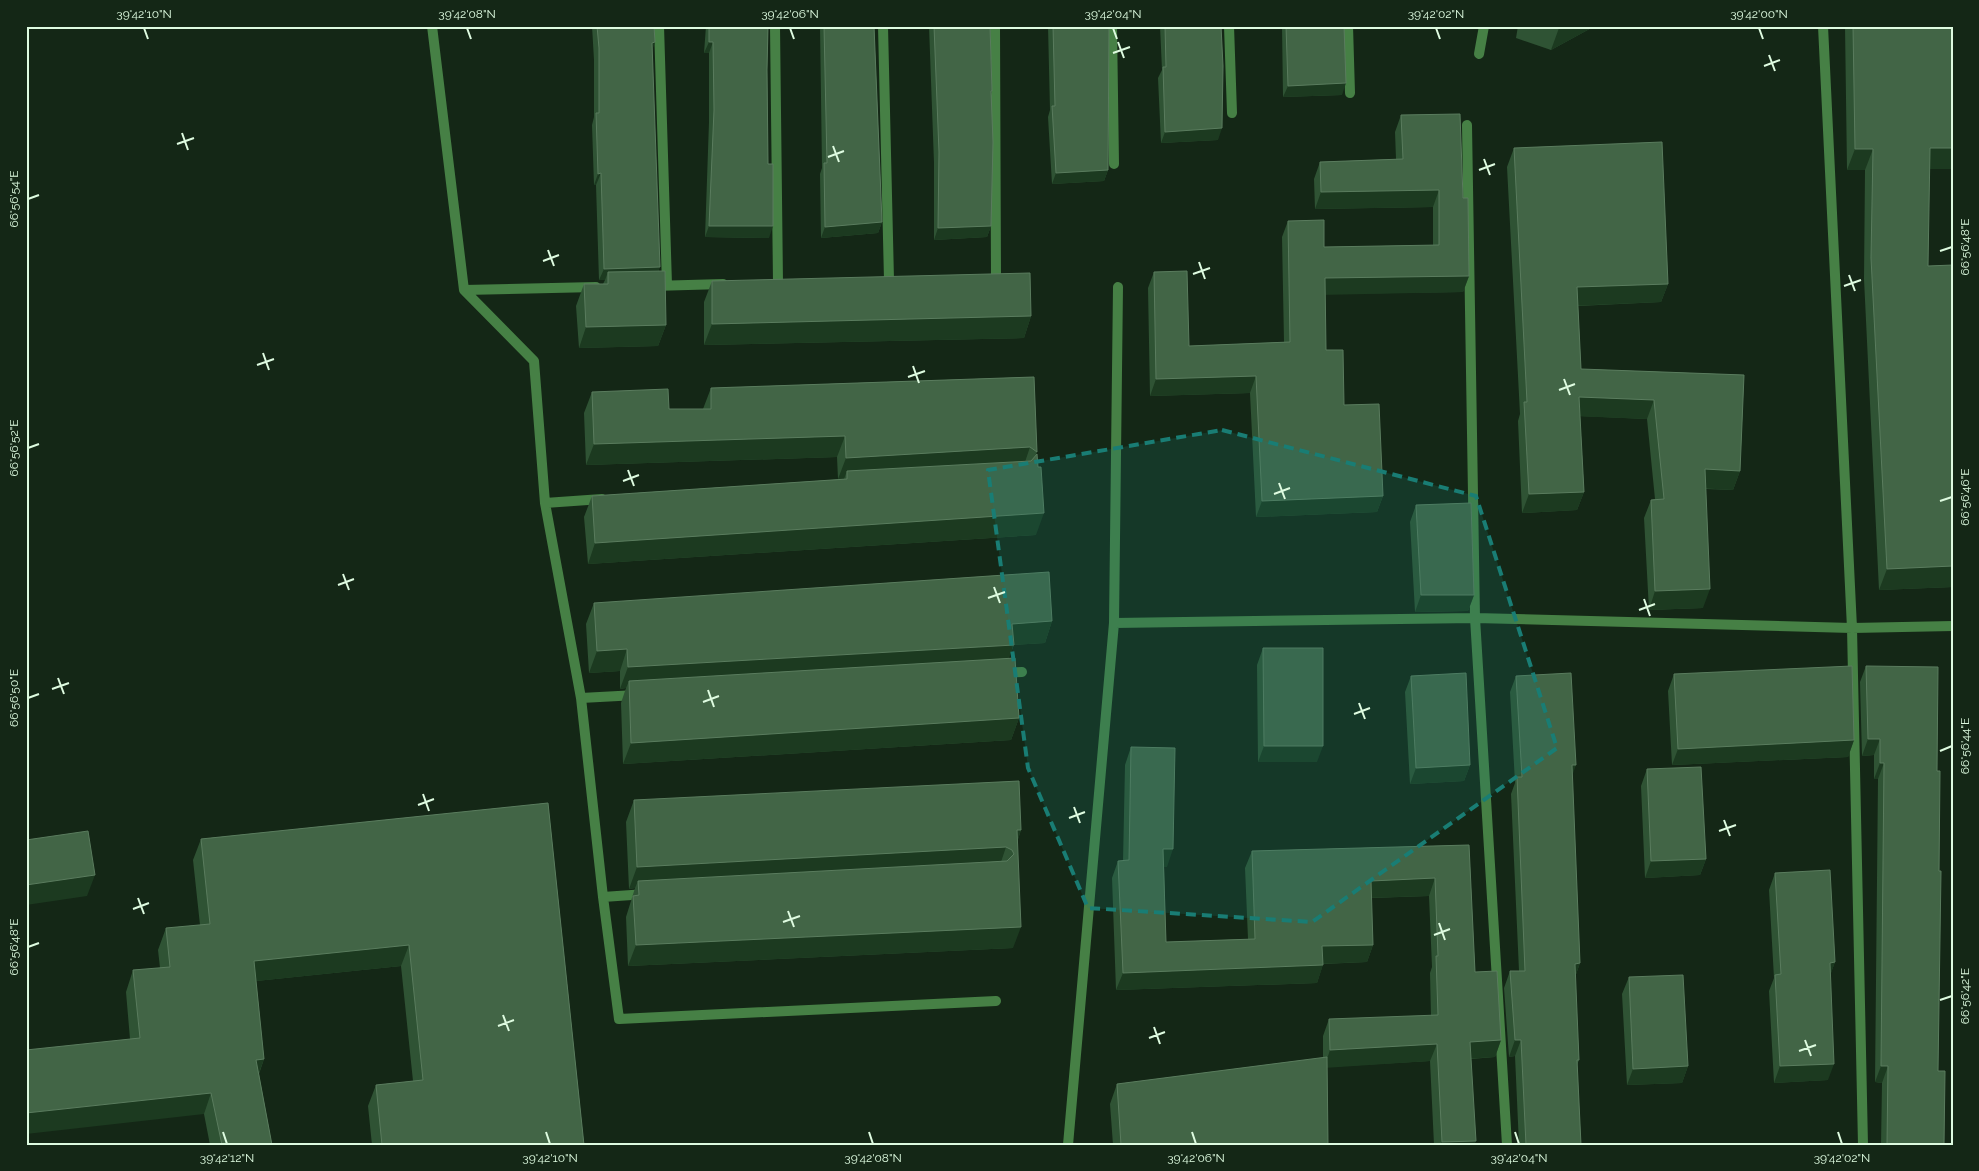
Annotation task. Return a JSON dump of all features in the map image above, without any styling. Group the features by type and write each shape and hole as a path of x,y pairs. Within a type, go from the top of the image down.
{"street":[{"path":"432,26 464,290 534,361 545,503 580,698 619,1019 996,1001"},
{"path":"659,26 668,285"},
{"path":"775,26 778,283"},
{"path":"883,26 890,280"},
{"path":"995,26 996,278"},
{"path":"1112,26 1114,164"},
{"path":"1229,26 1232,113"},
{"path":"1348,26 1350,93"},
{"path":"1478,54 1484,26"},
{"path":"1823,26 1852,628 1863,1145"},
{"path":"1467,125 1475,618 1507,1145"},
{"path":"638,286 732,284"},
{"path":"464,290 610,287"},
{"path":"1068,1145 1114,623 1118,287"},
{"path":"545,503 615,499"},
{"path":"1114,623 1475,618 1852,628 1953,626"},
{"path":"992,673 1022,672"},
{"path":"580,698 649,694"},
{"path":"603,896 652,894"}],"highlighted area":[{"path":"1222,430 1476,496 1557,748 1312,922 1088,908 1028,768 988,470"}],"building":[{"path":"597,26 654,26 655,42 652,43 660,267 604,269 601,173 598,174 596,113 599,113"},
{"path":"709,26 768,26 768,164 773,164 773,226 709,226 714,110 713,42 709,42"},
{"path":"824,26 874,26 882,222 825,227 824,163 827,163"},
{"path":"934,26 990,26 993,142 991,226 938,228 939,152"},
{"path":"1053,26 1109,26 1108,170 1056,173 1052,106 1055,106"},
{"path":"1165,26 1221,26 1223,66 1222,128 1165,132 1163,67 1166,67"},
{"path":"1286,26 1344,26 1346,83 1288,86"},
{"path":"1853,26 1953,26 1953,148 1930,148 1928,266 1953,265 1953,566 1887,569 1871,258 1873,149 1855,149"},
{"path":"1460,114 1463,198 1468,198 1469,276 1325,278 1326,350 1343,350 1344,405 1379,404 1383,496 1262,501 1256,376 1156,379 1154,272 1187,271 1189,346 1290,342 1288,221 1324,220 1324,247 1439,245 1439,190 1321,192 1320,162 1403,159 1401,115"},
{"path":"1662,142 1668,284 1577,287 1581,369 1744,375 1740,471 1705,469 1710,589 1655,591 1651,500 1664,499 1654,400 1579,397 1584,492 1529,494 1524,402 1527,402 1514,148"},
{"path":"665,271 666,325 586,327 584,284 608,284 608,272"},
{"path":"1030,273 1031,316 712,324 712,281"},
{"path":"1034,377 1037,452 1030,447 846,458 845,436 594,444 592,392 668,389 669,409 711,409 711,388"},
{"path":"1037,454 1038,467 1041,467 1044,513 595,543 592,496 847,479 847,471 1031,461"},
{"path":"1471,503 1474,595 1421,595 1416,505"},
{"path":"1049,572 1052,621 1012,624 1014,645 628,667 627,649 597,651 594,603"},
{"path":"1263,648 1323,648 1323,746 1264,746"},
{"path":"1015,658 1019,718 631,743 629,681"},
{"path":"1852,666 1854,740 1678,749 1674,674"},
{"path":"1866,666 1938,667 1937,771 1940,771 1939,871 1941,871 1938,1071 1945,1071 1944,1145 1887,1145 1888,1066 1881,1066 1884,763 1880,763 1880,739 1868,739"},
{"path":"1466,673 1470,765 1416,768 1411,676"},
{"path":"1571,673 1576,765 1572,765 1580,963 1575,964 1581,1145 1526,1145 1521,1040 1515,1040 1510,971 1525,971 1517,777 1522,777 1516,676"},
{"path":"1131,747 1175,748 1173,849 1163,849 1166,942 1255,939 1252,851 1469,845 1475,972 1497,971 1501,1040 1470,1042 1476,1141 1442,1142 1437,1044 1330,1050 1329,1019 1438,1015 1435,878 1371,881 1373,945 1322,946 1323,965 1123,973 1118,861 1129,860"},
{"path":"1701,767 1706,859 1651,861 1647,769"},
{"path":"1019,781 1021,830 1017,830 1021,927 636,945 633,896 639,895 638,881 1007,861 1014,854 1012,850 1006,847 637,867 634,800"},
{"path":"548,803 584,1145 382,1145 376,1085 423,1080 409,945 254,961 264,1059 256,1060 272,1145 222,1145 211,1093 26,1113 26,1050 140,1038 133,970 170,967 166,928 210,924 201,839"},
{"path":"88,831 95,875 26,885 26,840"},
{"path":"1830,870 1835,962 1830,963 1834,1064 1780,1066 1775,975 1781,974 1775,873"},
{"path":"1683,975 1688,1066 1633,1069 1629,977"},
{"path":"1327,1057 1328,1145 1121,1145 1117,1084"}]}
